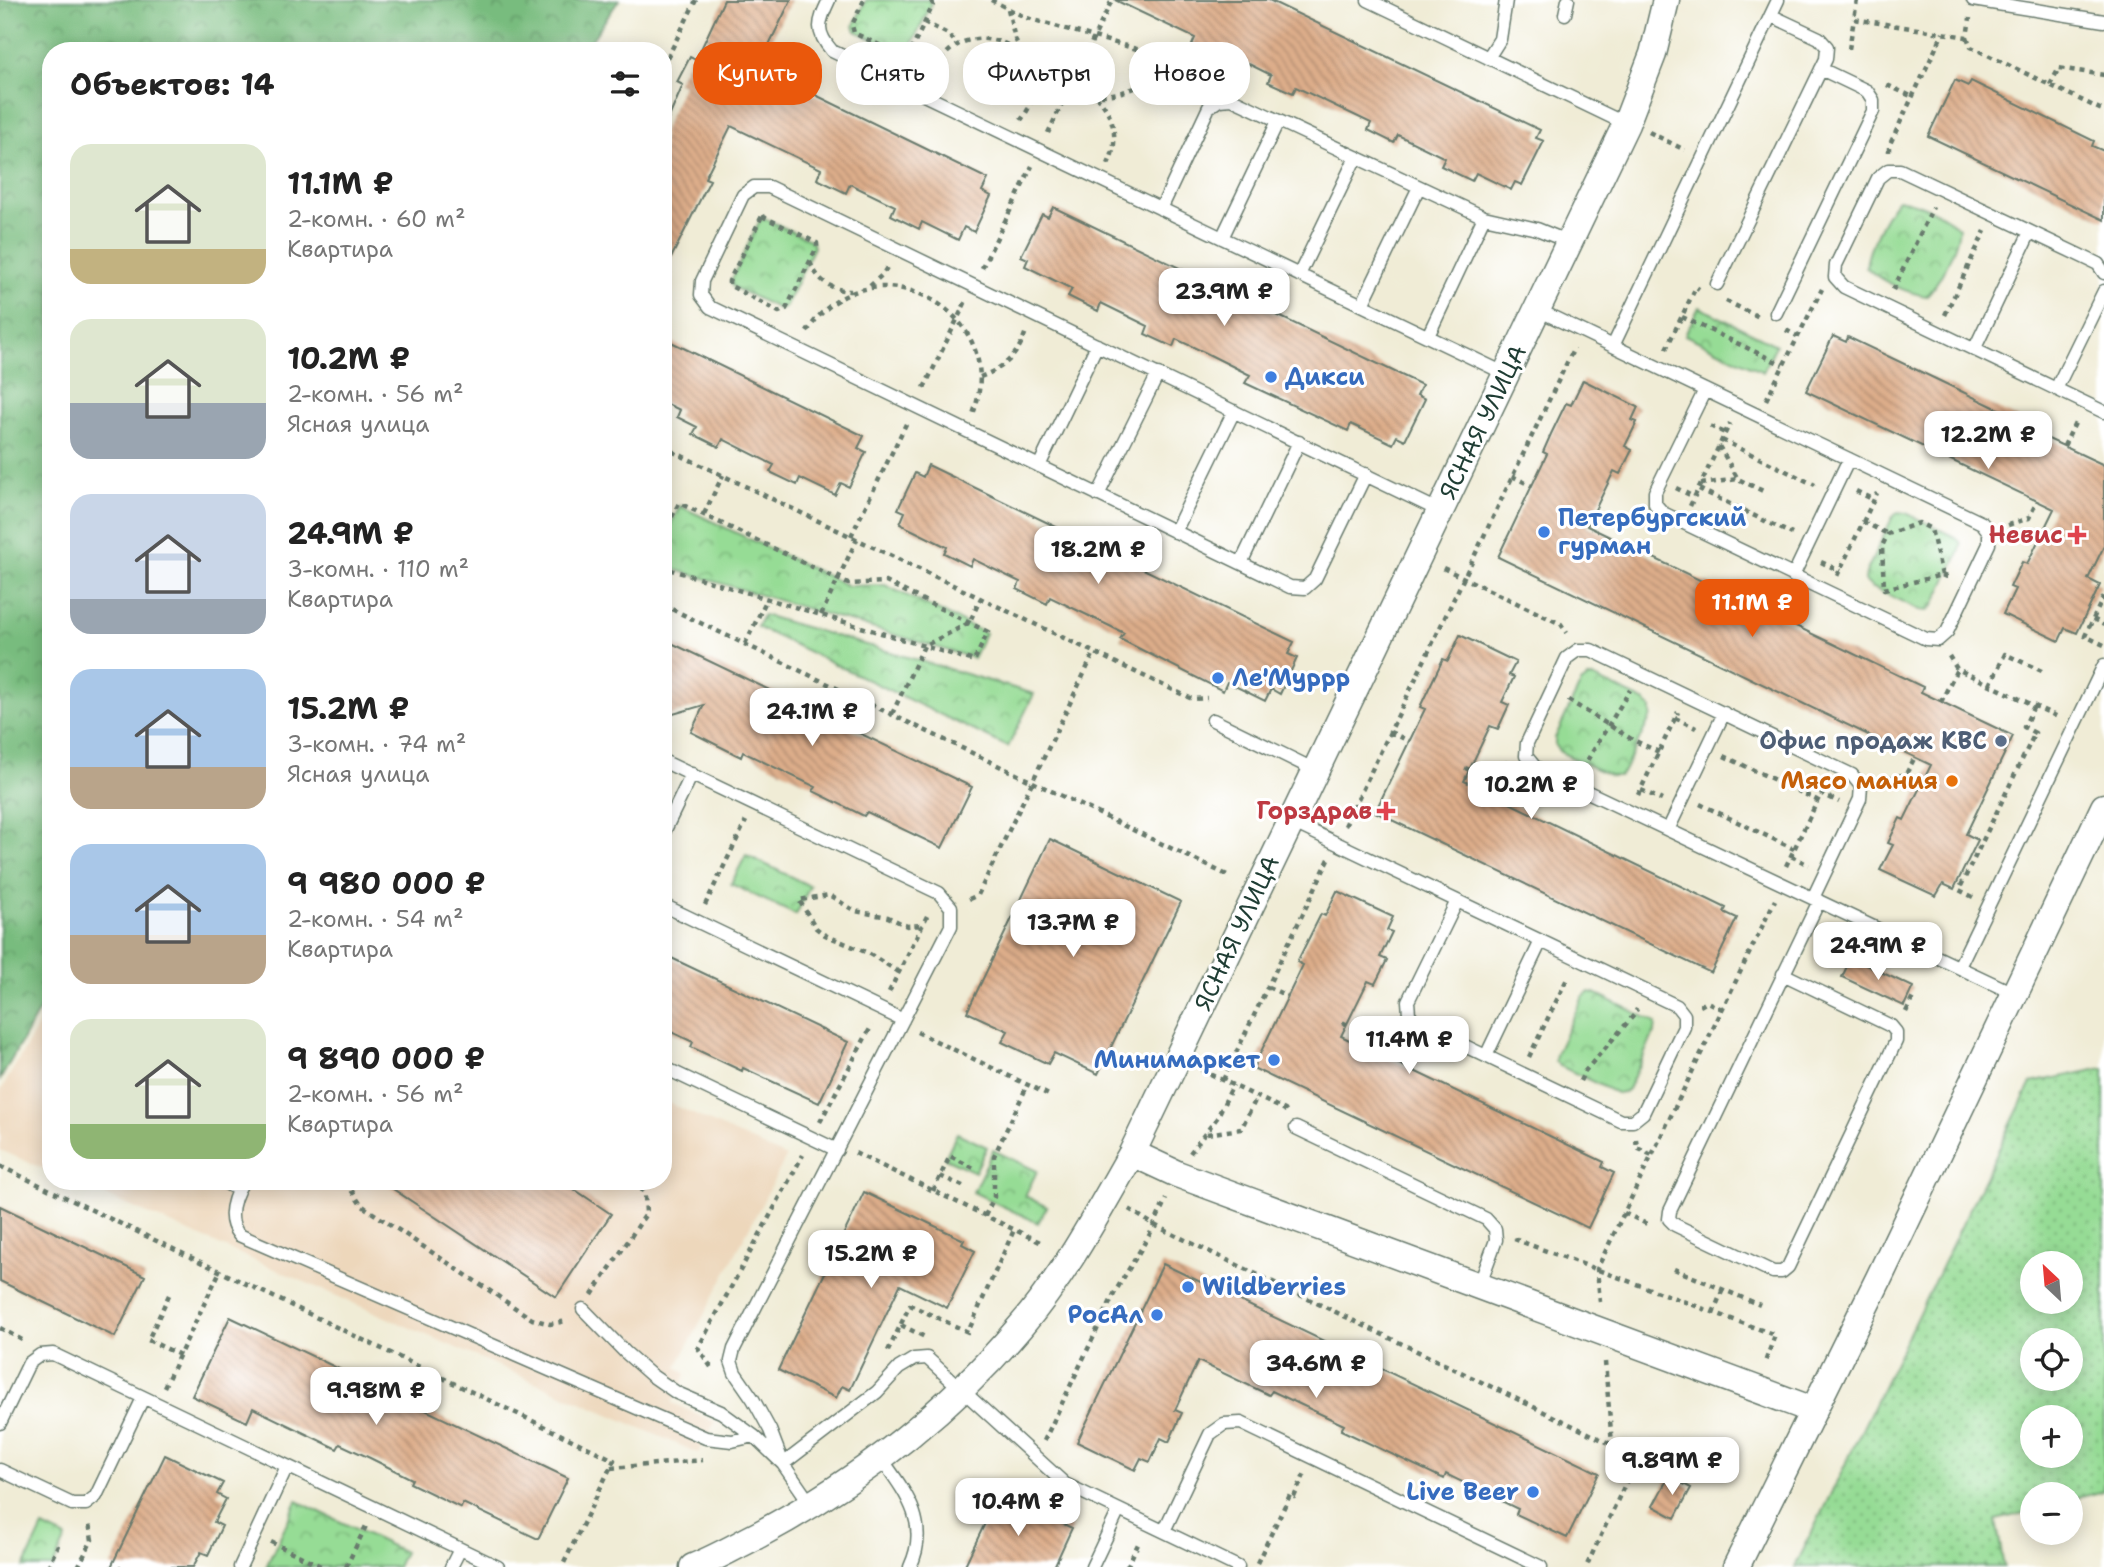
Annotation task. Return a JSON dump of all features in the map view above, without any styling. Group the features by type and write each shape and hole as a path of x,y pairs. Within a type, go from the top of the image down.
{"street":[{"name":"ЯСНАЯ УЛИЦА","path":"705,1565 812,1506 915,1432 962,1389 1028,1316 1080,1243 1132,1153 1569,242 1635,127 1666,0"},
{"path":"1736,1567 2104,807"},
{"path":"1132,1153 1177,1174 1813,1410"}],"lane":[{"path":"829,0 820,19 820,37 836,53"},
{"path":"1368,0 1635,127"},
{"path":"1488,58 1500,38 1506,0"},
{"path":"1565,13 1568,0"},
{"path":"1613,346 1778,0"},
{"path":"1972,6 2104,21"},
{"path":"1717,284 1826,58 1826,47 1819,38 1772,16"},
{"path":"1774,318 1873,111 1873,100 1867,91 1821,69"},
{"path":"944,105 1506,374"},
{"path":"1161,209 1212,105"},
{"path":"1243,105 1484,217 1537,229 1569,242"},
{"path":"1222,238 1278,121"},
{"path":"1299,275 1356,157"},
{"path":"2104,273 2098,264 1900,170 1888,170 1878,178 1836,265 1835,277 1844,287 2104,412"},
{"path":"1366,474 1315,579 1305,588 1290,587 710,307 701,295 702,281 743,195 754,187 769,187 1366,474 1440,510"},
{"path":"1362,305 1419,187"},
{"path":"1428,336 1484,217"},
{"path":"1974,349 2030,232"},
{"path":"2056,389 2104,291"},
{"path":"1536,309 1982,523 1989,532 1989,544 1947,632 1938,640 1926,639 1663,513 1655,504 1655,492 1704,390"},
{"path":"1039,466 1097,345"},
{"path":"1098,495 1158,374"},
{"path":"1175,532 1234,411"},
{"path":"1241,564 1299,442"},
{"path":"1793,576 1849,459"},
{"path":"1783,975 1891,1026 1896,1032 1896,1041 1788,1267 1782,1272 1773,1272 1675,1225 1670,1219 1670,1211 1783,975 1816,900 1860,799 1861,786 1852,775 1724,713 1591,650 1578,650 1567,658 1527,743 1526,756 1535,767 1816,900 1959,967 2015,994"},
{"path":"1959,967 2104,666"},
{"path":"1668,830 1724,713"},
{"path":"1213,720 1315,770"},
{"path":"672,765 939,893 951,907 951,926 734,1349 731,1361 735,1373 770,1430 783,1464"},
{"path":"672,816 692,775"},
{"path":"1290,821 1677,1006 1684,1015 1684,1027 1643,1113 1633,1121 1621,1121 1417,1023 1409,1014 1408,1001 1457,901"},
{"path":"672,909 902,1022"},
{"path":"1486,1056 1541,941"},
{"path":"672,1070 838,1148"},
{"path":"1296,1128 1486,1219 1495,1228 1496,1240 1479,1286"},
{"path":"239,1190 231,1216 232,1227 239,1235 706,1438 732,1441 754,1436"},
{"path":"583,1309 651,1376 677,1393 721,1412 754,1436 783,1464 812,1506"},
{"path":"0,1423 29,1363 40,1355 53,1354 498,1567"},
{"path":"783,1464 877,1392 899,1368 914,1359 927,1358 1065,1484 1238,1567"},
{"path":"0,1470 72,1504 86,1504 96,1496 143,1398"},
{"path":"1164,1531 1210,1434 1224,1424 1241,1423 1541,1567"},
{"path":"881,1458 909,1496 916,1515 918,1539 911,1567"},
{"path":"240,1567 287,1466"},
{"path":"1092,1567 1119,1510"},
{"path":"451,1567 460,1549"}],"path":[{"path":"672,49 696,0"},
{"path":"864,0 852,25 854,33 902,57 910,53 933,5 932,0"},
{"path":"991,0 1027,18 1129,47"},
{"path":"1848,53 1857,0"},
{"path":"1972,6 1967,37 1971,47 2104,111"},
{"path":"1008,8 1016,42"},
{"path":"1854,19 1967,37"},
{"path":"924,22 948,34 956,43"},
{"path":"1888,170 1889,146 1943,33"},
{"path":"949,49 956,43 976,36 998,37 1009,42"},
{"path":"2050,85 2059,68 2104,75"},
{"path":"1880,81 1913,97"},
{"path":"1003,133 1022,119 1031,105"},
{"path":"1095,177 1105,168 1112,156 1115,140 1114,127 1102,105"},
{"path":"1635,127 1703,158"},
{"path":"1885,307 1941,190"},
{"path":"1937,332 1993,215"},
{"path":"810,261 783,312 729,285 762,216 814,240 817,247 810,261 815,273 824,283 835,289 849,291 881,286 900,287 937,300 965,328 974,345 980,377 977,403 971,421 964,430"},
{"path":"797,349 813,321 827,308 843,297 874,284 883,274 890,263 890,245"},
{"path":"1759,416 1818,293 1835,277"},
{"path":"1657,367 1696,287 1704,291"},
{"path":"1724,301 1774,318"},
{"path":"980,377 1007,364 1017,353 1028,324 1026,311"},
{"path":"1682,317 1783,365"},
{"path":"1780,327 1797,336"},
{"path":"1223,1080 1581,331"},
{"path":"2064,446 2085,403"},
{"path":"1682,522 1738,406"},
{"path":"1720,443 1738,478 1763,491"},
{"path":"1720,443 1832,494"},
{"path":"672,451 1192,699 1210,698"},
{"path":"704,514 723,475"},
{"path":"1512,477 1532,486"},
{"path":"1829,593 1885,477"},
{"path":"1700,487 1738,478"},
{"path":"1700,487 1809,542"},
{"path":"1989,532 2029,518 2038,501"},
{"path":"672,516 679,503 848,584 886,582 988,632 974,661 672,570"},
{"path":"1587,512 1606,521 1655,504"},
{"path":"1863,522 1888,534 1919,523 1931,529 1942,575 1884,589 1882,547 1888,534"},
{"path":"821,615 857,539"},
{"path":"1436,564 1561,624 1578,650"},
{"path":"2104,596 2085,636 2104,645"},
{"path":"892,714 924,646 969,623 981,598"},
{"path":"745,644 767,599"},
{"path":"672,608 1227,874"},
{"path":"2092,619 2104,625"},
{"path":"1938,640 1957,669 2075,725"},
{"path":"951,907 978,895 1094,653"},
{"path":"1990,685 2005,654 2046,673"},
{"path":"1941,702 1957,669"},
{"path":"1574,785 1639,673"},
{"path":"1552,691 1658,752"},
{"path":"1630,812 1686,695"},
{"path":"1989,904 1959,890 2035,733 2024,727 2034,706"},
{"path":"1390,732 1409,741"},
{"path":"1707,748 1817,800"},
{"path":"1465,768 1477,773 1526,756"},
{"path":"1861,786 1906,774 1914,757"},
{"path":"1601,1310 1597,1269 1781,883 1833,766"},
{"path":"1684,797 1794,849"},
{"path":"698,922 754,804"},
{"path":"899,972 868,953 825,935 816,928 799,900 829,895 855,911 888,918 907,926 923,924"},
{"path":"1521,1074 1577,958"},
{"path":"1268,986 1287,996"},
{"path":"1572,1098 1585,1071 1634,1016 1646,991"},
{"path":"1342,1022 1360,1031 1409,1014"},
{"path":"902,1022 1049,1095"},
{"path":"1194,1067 1285,1110 1296,1128"},
{"path":"985,1216 994,1197 994,1156 1028,1084"},
{"path":"1188,1156 1207,1134 1233,1085"},
{"path":"1207,1134 1241,1129 1257,1097"},
{"path":"838,1148 1040,1242"},
{"path":"933,1191 950,1156 974,1168"},
{"path":"0,1166 42,1186"},
{"path":"940,1176 965,1187"},
{"path":"50,1190 614,1460 562,1567"},
{"path":"351,1190 361,1205 532,1319 550,1324 569,1321 583,1309 646,1214 642,1190"},
{"path":"1036,1457 1115,1292 1154,1225 1169,1192"},
{"path":"1126,1207 1154,1225 1638,1457 1586,1567"},
{"path":"1495,1228 1514,1239 1774,1335 1762,1370"},
{"path":"877,1392 881,1367 910,1305 968,1332 1014,1230"},
{"path":"1674,1269 1760,1304"},
{"path":"156,1404 220,1271"},
{"path":"1713,1313 1723,1289"},
{"path":"169,1295 148,1340 180,1355"},
{"path":"1604,1353 1612,1444"},
{"path":"1255,1567 1290,1495 1294,1497 1313,1458"},
{"path":"610,1468 706,1460"},
{"path":"78,1567 92,1540 86,1504"},
{"path":"346,1567 374,1508"},
{"path":"1127,1567 1147,1524"},
{"path":"255,1534 323,1567"},
{"path":"48,1567 58,1545"}],"shaded area":[{"path":"42,1020 42,1168 0,1150 0,1092"},
{"path":"672,1104 786,1157 677,1367 686,1374 672,1403 715,1422 698,1453 93,1190 672,1190"}],"green space":[{"path":"0,0 619,0 590,42 42,42 42,1005 0,1080"},
{"path":"866,0 929,0 931,5 913,42 878,42 856,31 854,25"},
{"path":"1898,199 1930,209 1959,228 1947,264 1926,296 1894,286 1866,267 1878,232"},
{"path":"766,219 812,241 814,247 785,307 779,309 733,287 731,281 760,220"},
{"path":"1699,307 1776,345 1763,372 1685,335"},
{"path":"680,506 848,586 885,585 985,633 973,658 672,569 672,522"},
{"path":"1898,512 1906,513 1955,537 1961,543 1960,551 1934,605 1928,611 1920,610 1871,587 1865,581 1866,573 1892,518"},
{"path":"763,615 1034,694 1008,747 757,627"},
{"path":"1588,678 1595,678 1646,702 1651,708 1651,716 1619,776 1611,776 1560,752 1555,746 1555,738 1581,683"},
{"path":"746,855 810,886 796,915 731,884"},
{"path":"1589,992 1656,1024 1628,1089 1623,1093 1616,1093 1560,1066 1555,1061 1583,997"},
{"path":"2104,1068 2104,1491 2083,1497 2083,1482 2020,1482 2020,1514 1996,1520 2004,1567 1795,1567 2031,1083"},
{"path":"957,1133 987,1147 975,1172 945,1158"},
{"path":"993,1150 1037,1171 1025,1196 1047,1207 1038,1223 973,1192"},
{"path":"297,1501 404,1552 397,1567 266,1567"},
{"path":"43,1527 66,1538 53,1567 24,1567"}],"building":[{"path":"724,0 791,0 770,42 704,42"},
{"path":"1115,0 1269,0 1540,130 1536,138 1544,141 1522,185 1515,182 1511,190 1476,173 1472,181 1441,166 1445,158 1398,135 1394,143 1368,130 1371,123 1296,87 1293,93 1268,82 1271,75 1250,64 1250,42 1193,42 1195,38"},
{"path":"690,57 693,58 693,105 822,105 822,98 988,179 982,191 991,196 974,232 964,227 958,240 922,222 919,229 891,215 895,206 850,184 846,193 817,179 821,169 731,126 705,178 710,180 672,256 672,110 683,85 677,82"},
{"path":"1955,80 1968,86 1971,81 2094,141 2092,146 2104,151 2104,220 1928,136"},
{"path":"1053,207 1422,385 1417,395 1425,399 1405,440 1397,436 1393,444 1351,424 1348,431 1245,383 1250,375 1204,352 1176,339 1173,347 1145,334 1148,326 1101,303 1098,311 1068,296 1072,289 1025,266 1028,259 1021,256 1042,214 1048,217"},
{"path":"1833,336 1846,342 1848,337 2046,432 2044,437 2104,465 2104,546 2088,579 2100,585 2077,633 2065,628 2059,641 2003,614 2015,589 2010,587 2022,562 2027,564 2054,509 1806,391"},
{"path":"672,342 864,436 858,448 866,452 849,487 841,483 835,495 800,478 797,485 770,472 774,465 723,439 719,447 693,434 697,427 677,417 680,410 672,406"},
{"path":"1583,380 1638,407 1632,420 1637,422 1625,446 1632,450 1620,474 1614,471 1587,526 1923,687 1921,692 2013,736 1966,834 1978,840 1954,889 1943,884 1936,896 1880,870 1893,845 1888,843 1900,818 1904,820 1931,765 1498,557 1547,454 1543,452 1551,434 1566,403 1571,405"},
{"path":"928,465 1294,642 1288,654 1297,658 1280,694 1271,689 1265,701 1227,682 1223,691 1120,639 1124,633 1050,597 1047,604 1017,589 1020,582 973,559 970,566 944,553 947,547 900,524 905,512 898,509 915,473 923,477"},
{"path":"1460,635 1516,662 1509,675 1514,677 1502,702 1509,705 1498,729 1490,726 1464,781 1726,908 1724,912 1737,918 1711,973 1375,812 1425,709 1420,707 1429,688 1443,659 1448,661"},
{"path":"672,643 972,787 942,848 867,812 864,816 813,791 816,787 743,752 741,757 691,732 704,705 672,714"},
{"path":"1050,839 1181,902 1098,1074 1054,1053 1048,1064 1002,1042 1008,1031 967,1012"},
{"path":"1337,891 1393,917 1387,930 1392,932 1380,957 1387,960 1375,984 1368,981 1341,1036 1604,1162 1602,1167 1614,1173 1588,1228 1253,1068 1303,965 1297,962 1321,914 1325,916"},
{"path":"672,958 848,1042 819,1103 691,1047 693,1042 672,1032"},
{"path":"1851,958 1913,987 1904,1006 1842,977"},
{"path":"395,1190 575,1190 611,1214 556,1297"},
{"path":"864,1192 964,1240 962,1244 975,1251 947,1308 900,1285 850,1390 842,1386 836,1398 778,1370"},
{"path":"0,1206 145,1276 115,1337 0,1281"},
{"path":"1163,1264 1599,1473 1567,1538 1516,1514 1518,1509 1446,1474 1444,1479 1341,1430 1344,1425 1272,1391 1269,1395 1198,1361 1175,1410 1182,1413 1169,1442 1161,1438 1150,1462 1141,1458 1135,1470 1077,1442"},
{"path":"230,1317 568,1478 538,1539 463,1503 461,1508 410,1483 412,1479 370,1458 340,1444 337,1449 253,1408 247,1422 192,1396"},
{"path":"165,1455 223,1483 217,1494 226,1499 214,1522 222,1526 208,1555 201,1552 193,1567 111,1567"},
{"path":"1669,1476 1691,1488 1675,1518 1653,1506"},
{"path":"999,1494 1072,1528 1054,1567 964,1567"}],"place":[{"name":"Дикси","path":"1271,377"},
{"name":"Петербургский гурман","path":"1544,532"},
{"name":"Невис","path":"2077,535"},
{"name":"Ле'Муррр","path":"1218,678"},
{"name":"Офис продаж КВС","path":"2001,741"},
{"name":"Мясо мания","path":"1952,781"},
{"name":"Горздрав","path":"1386,811"},
{"name":"Минимаркет","path":"1274,1060"},
{"name":"Wildberries","path":"1188,1287"},
{"name":"РосАл","path":"1157,1315"},
{"name":"Live Beer","path":"1533,1492"}]}
